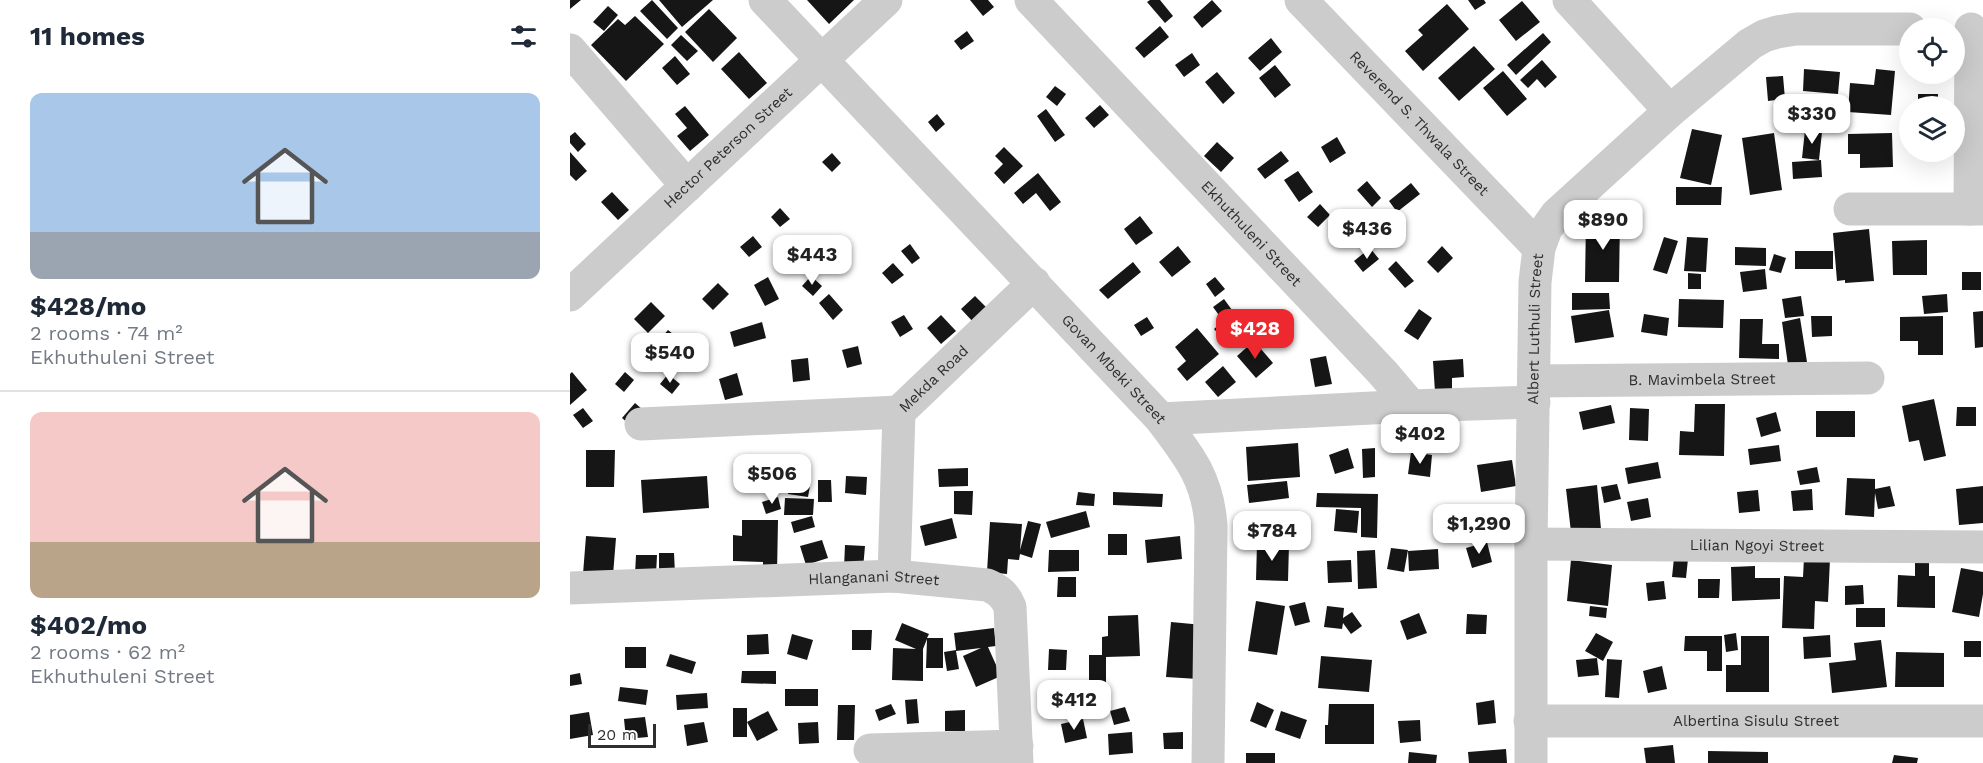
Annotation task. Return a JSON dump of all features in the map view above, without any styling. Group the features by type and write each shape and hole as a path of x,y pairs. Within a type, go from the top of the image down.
{"street":[{"name":"Govan Mbeki Street","path":"765,0 1161,419 1197,470 1209,505 1211,538 1208,763"},
{"name":"Hector Peterson Street","path":"570,295 886,0"},
{"name":"Ekhuthuleni Street","path":"1031,0 1383,373 1411,406"},
{"name":"Reverend S. Thwala Street","path":"1301,0 1539,248"},
{"path":"1569,0 1670,111"},
{"name":"Albert Luthuli Street","path":"1531,763 1531,544 1535,282 1539,248 1546,229 1556,215 1670,111 1749,44 1764,36 1796,29 1899,29"},
{"path":"1850,208 1977,209 1969,29"},
{"path":"570,50 687,186"},
{"name":"Mekda Road","path":"894,576 899,412 1034,283"},
{"name":"B. Mavimbela Street","path":"1534,392 1868,378"},
{"path":"1161,419 1411,406 1534,392"},
{"path":"641,424 899,412"},
{"name":"Lilian Ngoyi Street","path":"1531,544 1983,547"},
{"name":"Hlanganani Street","path":"570,588 894,576 987,585 999,590 1006,597 1010,607 1017,754"},
{"name":"Albertina Sisulu Street","path":"1530,721 1983,721"},
{"path":"870,750 1017,754"}],"building":[{"path":"570,0 581,0 570,9"},
{"path":"652,0 678,28 667,39 640,11"},
{"path":"659,0 713,0 682,27"},
{"path":"807,0 854,0 829,24"},
{"path":"970,0 988,0 994,7 983,16"},
{"path":"1160,0 1173,16 1165,23 1147,2"},
{"path":"1212,0 1222,11 1202,28 1193,17"},
{"path":"1468,0 1484,0 1486,3 1475,10"},
{"path":"1522,1 1540,22 1516,41 1499,20"},
{"path":"1447,4 1469,29 1423,71 1405,51 1423,35 1418,30"},
{"path":"608,6 618,15 604,31 593,22"},
{"path":"709,9 737,38 713,62 685,32"},
{"path":"635,16 664,44 626,81 591,45 618,19 625,25"},
{"path":"1160,26 1169,37 1144,58 1135,48"},
{"path":"967,31 974,41 961,50 954,41"},
{"path":"1543,33 1551,42 1516,75 1507,65"},
{"path":"681,35 698,51 687,61 671,45"},
{"path":"1271,38 1282,52 1260,71 1248,58"},
{"path":"1474,46 1495,69 1459,101 1438,78"},
{"path":"739,52 767,83 749,99 721,69"},
{"path":"1192,53 1200,65 1184,77 1175,65"},
{"path":"675,56 690,74 677,85 662,68"},
{"path":"1542,60 1557,77 1545,88 1537,79 1528,88 1520,80"},
{"path":"1275,65 1291,85 1275,98 1259,78"},
{"path":"1804,69 1840,72 1838,94 1803,91"},
{"path":"1876,69 1895,71 1891,115 1848,112 1850,83 1874,85"},
{"path":"1503,71 1527,99 1507,116 1483,88"},
{"path":"1217,72 1235,93 1223,104 1205,82"},
{"path":"1783,76 1785,99 1768,101 1766,77"},
{"path":"1055,86 1066,94 1057,106 1046,97"},
{"path":"1918,94 1938,94 1938,96 1918,96"},
{"path":"1100,105 1109,115 1094,128 1085,118"},
{"path":"1801,105 1809,118 1796,126 1788,112"},
{"path":"685,106 709,135 690,151 677,136 687,128 675,114"},
{"path":"1046,109 1065,135 1055,142 1037,116"},
{"path":"937,114 945,124 936,132 928,122"},
{"path":"1692,129 1722,135 1711,185 1680,178"},
{"path":"1805,130 1822,132 1819,160 1802,158"},
{"path":"575,132 586,144 578,152 570,143 570,136"},
{"path":"1774,133 1782,190 1750,195 1742,138"},
{"path":"1892,133 1893,167 1860,168 1860,154 1848,154 1848,134"},
{"path":"1337,137 1346,153 1330,163 1321,147"},
{"path":"1217,142 1234,158 1221,172 1204,156"},
{"path":"1004,147 1023,166 1004,184 994,173 1003,164 995,156"},
{"path":"1281,151 1289,161 1265,179 1257,169"},
{"path":"570,152 587,171 576,181 570,175"},
{"path":"832,153 841,163 832,172 822,162"},
{"path":"1821,160 1822,177 1793,179 1792,162"},
{"path":"1298,171 1313,192 1299,202 1284,180"},
{"path":"1038,173 1061,202 1050,211 1036,193 1023,204 1014,193"},
{"path":"1367,181 1381,198 1372,207 1357,190"},
{"path":"1411,183 1420,194 1397,212 1389,201"},
{"path":"1676,187 1722,187 1721,205 1676,205"},
{"path":"612,192 629,210 618,220 601,202"},
{"path":"1320,204 1330,215 1318,227 1307,217"},
{"path":"780,208 790,219 780,227 771,217"},
{"path":"1140,216 1153,233 1136,245 1124,229"},
{"path":"1400,219 1406,230 1394,238 1387,228"},
{"path":"1586,220 1620,220 1619,282 1585,282"},
{"path":"1869,229 1874,281 1845,283 1845,280 1837,281 1833,233"},
{"path":"753,236 762,247 749,257 740,247"},
{"path":"1664,237 1678,241 1667,274 1653,270"},
{"path":"1687,237 1708,238 1706,272 1684,271"},
{"path":"1927,240 1927,275 1893,275 1892,241"},
{"path":"910,244 920,258 912,264 901,251"},
{"path":"1178,246 1191,262 1172,277 1159,262"},
{"path":"1442,246 1453,258 1438,273 1427,262"},
{"path":"1735,247 1766,248 1766,266 1735,265"},
{"path":"1370,248 1379,259 1363,272 1354,261"},
{"path":"1795,251 1833,251 1833,269 1795,269"},
{"path":"1774,254 1786,258 1781,273 1769,270"},
{"path":"1396,261 1414,281 1405,288 1388,269"},
{"path":"1133,262 1141,272 1108,299 1099,290"},
{"path":"893,263 904,275 892,284 882,273"},
{"path":"1765,269 1767,289 1743,292 1740,272"},
{"path":"1962,272 1981,272 1981,290 1962,290"},
{"path":"1688,273 1701,274 1701,289 1688,289"},
{"path":"811,276 822,286 813,296 802,286"},
{"path":"768,277 779,299 765,306 754,285"},
{"path":"1215,277 1225,289 1215,297 1206,284"},
{"path":"718,283 729,294 713,310 702,299"},
{"path":"1572,293 1609,293 1610,309 1572,310"},
{"path":"829,294 843,310 833,320 819,303"},
{"path":"1947,294 1948,312 1924,314 1922,296"},
{"path":"975,296 988,309 974,323 961,309"},
{"path":"1801,296 1804,316 1785,318 1782,299"},
{"path":"1224,299 1232,310 1221,318 1213,307"},
{"path":"1679,299 1724,300 1723,328 1678,327"},
{"path":"651,302 665,316 648,333 634,319"},
{"path":"1419,309 1432,318 1418,340 1404,331"},
{"path":"1609,310 1614,337 1575,343 1571,316"},
{"path":"1983,311 1983,347 1975,348 1973,312"},
{"path":"1644,314 1669,318 1667,336 1641,332"},
{"path":"904,315 913,329 900,337 891,322"},
{"path":"941,315 956,331 941,344 927,328"},
{"path":"1231,315 1245,330 1228,345 1214,329"},
{"path":"1811,316 1832,316 1832,336 1812,337"},
{"path":"1943,316 1943,355 1918,355 1918,341 1900,341 1900,317"},
{"path":"1147,317 1154,328 1141,336 1134,325"},
{"path":"1800,318 1807,362 1788,365 1782,322"},
{"path":"1740,319 1763,319 1762,344 1779,344 1779,359 1739,358"},
{"path":"762,322 766,338 734,347 730,332"},
{"path":"1197,328 1219,354 1187,381 1177,369 1186,361 1175,347"},
{"path":"668,330 678,338 670,348 660,339"},
{"path":"1254,341 1273,363 1256,378 1237,356"},
{"path":"858,346 862,364 847,368 842,350"},
{"path":"1326,356 1332,384 1315,387 1310,359"},
{"path":"808,358 810,380 793,382 791,360"},
{"path":"1463,359 1464,377 1452,378 1452,391 1435,392 1433,361"},
{"path":"1223,366 1236,382 1218,397 1205,382"},
{"path":"572,372 587,390 570,405 570,374"},
{"path":"625,372 634,380 624,392 615,384"},
{"path":"737,373 743,395 725,400 719,379"},
{"path":"668,374 680,384 672,394 660,384"},
{"path":"1934,399 1946,456 1924,461 1919,440 1909,442 1902,406"},
{"path":"635,403 649,415 636,430 622,418"},
{"path":"1695,404 1725,404 1724,456 1679,455 1680,431 1694,432"},
{"path":"1611,405 1615,423 1583,430 1579,412"},
{"path":"1957,407 1976,407 1976,426 1956,426"},
{"path":"583,408 593,421 583,428 573,415"},
{"path":"1630,408 1649,409 1648,441 1629,440"},
{"path":"1816,411 1855,411 1855,437 1816,437"},
{"path":"1776,412 1781,431 1761,437 1756,418"},
{"path":"1298,443 1300,477 1248,481 1246,447"},
{"path":"1779,445 1781,461 1750,465 1748,449"},
{"path":"1348,448 1354,468 1335,474 1329,455"},
{"path":"1375,448 1375,477 1363,478 1362,449"},
{"path":"586,450 615,450 614,487 586,487"},
{"path":"1411,452 1432,455 1430,477 1408,474"},
{"path":"1512,460 1516,486 1481,492 1477,465"},
{"path":"1658,462 1661,478 1628,484 1625,468"},
{"path":"1817,467 1820,482 1800,485 1797,471"},
{"path":"968,468 968,486 939,487 938,469"},
{"path":"768,471 769,489 746,491 745,472"},
{"path":"707,476 709,508 643,513 641,480"},
{"path":"846,476 867,477 866,495 845,493"},
{"path":"791,477 811,480 808,497 788,494"},
{"path":"1847,478 1875,479 1875,489 1890,486 1895,506 1878,509 1875,493 1874,517 1845,515"},
{"path":"818,480 831,480 832,502 818,502"},
{"path":"1287,481 1289,498 1249,503 1247,485"},
{"path":"1617,484 1621,499 1604,503 1601,487"},
{"path":"1597,485 1601,529 1571,532 1566,489"},
{"path":"1983,486 1983,523 1959,525 1956,489"},
{"path":"1812,489 1813,510 1793,511 1791,491"},
{"path":"1758,490 1760,511 1739,513 1737,492"},
{"path":"954,491 973,491 972,515 954,514"},
{"path":"1078,492 1095,494 1094,506 1076,505"},
{"path":"1113,492 1163,494 1162,507 1113,505"},
{"path":"1317,493 1378,494 1377,538 1361,537 1361,508 1316,507"},
{"path":"778,497 781,509 766,514 762,502"},
{"path":"785,498 814,499 813,515 784,515"},
{"path":"1648,498 1651,517 1631,521 1627,502"},
{"path":"1336,509 1359,511 1357,533 1334,531"},
{"path":"1086,511 1090,527 1051,538 1046,522"},
{"path":"812,516 815,527 794,533 791,522"},
{"path":"952,518 957,538 925,546 920,526"},
{"path":"742,520 778,520 777,574 763,574 763,562 733,561 733,535 742,536"},
{"path":"1028,521 1041,524 1032,558 1020,554 1019,560 1008,559 1007,574 987,572 990,522 1022,524 1020,550"},
{"path":"1108,534 1127,534 1127,555 1108,555"},
{"path":"586,536 616,538 613,575 583,574"},
{"path":"1180,536 1182,559 1147,563 1145,540"},
{"path":"822,540 828,558 806,565 800,546"},
{"path":"1487,542 1492,562 1472,568 1466,548"},
{"path":"1257,543 1289,544 1288,581 1256,580"},
{"path":"845,545 865,546 863,569 844,568"},
{"path":"1391,548 1408,550 1404,572 1387,569"},
{"path":"1438,549 1439,569 1409,571 1408,551"},
{"path":"1049,550 1079,550 1079,571 1048,572"},
{"path":"1375,550 1377,588 1358,589 1357,551"},
{"path":"659,553 674,553 675,573 659,573"},
{"path":"636,555 657,555 656,575 635,574"},
{"path":"1674,558 1688,559 1686,578 1672,577"},
{"path":"1804,558 1830,559 1828,602 1815,601 1814,629 1782,628 1784,576 1803,577"},
{"path":"1351,560 1352,582 1328,583 1327,561"},
{"path":"1571,560 1612,565 1608,606 1567,601"},
{"path":"1915,560 1929,560 1929,576 1935,576 1935,608 1897,607 1898,575 1915,576"},
{"path":"1755,566 1755,578 1780,578 1780,599 1732,601 1731,567"},
{"path":"1961,568 1983,572 1983,594 1979,617 1952,612"},
{"path":"1058,577 1076,577 1076,597 1057,597"},
{"path":"1698,579 1720,579 1719,598 1698,598"},
{"path":"1664,581 1666,599 1648,601 1646,583"},
{"path":"1863,585 1864,604 1845,605 1845,586"},
{"path":"1256,601 1285,606 1277,655 1248,651"},
{"path":"1305,602 1310,622 1295,626 1289,606"},
{"path":"1327,606 1344,608 1343,618 1352,612 1362,626 1351,634 1343,623 1342,629 1324,627"},
{"path":"1590,606 1607,608 1606,618 1589,616"},
{"path":"1856,608 1885,608 1885,627 1856,627"},
{"path":"1419,613 1427,633 1407,640 1400,621"},
{"path":"1467,614 1487,615 1486,634 1466,634"},
{"path":"1138,615 1140,656 1106,657 1106,682 1089,682 1089,655 1102,655 1102,637 1108,636 1108,616"},
{"path":"1171,622 1203,625 1198,679 1166,677"},
{"path":"902,623 929,634 927,638 943,638 943,668 926,668 927,639 923,649 923,681 892,680 893,648 916,649 895,640"},
{"path":"994,628 996,646 988,647 1001,676 976,687 963,656 981,648 956,651 959,669 947,671 944,652 956,650 954,633"},
{"path":"852,630 872,630 871,650 852,650"},
{"path":"1596,633 1613,642 1603,661 1585,651"},
{"path":"1736,633 1738,650 1726,652 1724,635"},
{"path":"768,634 769,654 747,655 747,635"},
{"path":"792,634 813,640 807,660 787,654"},
{"path":"1830,635 1831,657 1804,659 1803,637"},
{"path":"1685,636 1722,636 1722,671 1707,671 1707,651 1684,651"},
{"path":"1741,636 1769,636 1769,692 1726,692 1726,665 1741,665"},
{"path":"1881,640 1887,687 1832,693 1829,663 1856,660 1854,643"},
{"path":"1964,641 1981,641 1981,657 1964,657"},
{"path":"625,647 646,647 646,668 625,668"},
{"path":"1049,649 1067,650 1066,670 1048,670"},
{"path":"1896,652 1944,653 1944,687 1895,687"},
{"path":"670,654 696,662 692,674 666,666"},
{"path":"1321,656 1372,660 1369,692 1318,688"},
{"path":"1597,658 1599,675 1578,677 1576,660"},
{"path":"1607,659 1622,660 1619,698 1605,697"},
{"path":"1662,666 1667,689 1648,693 1643,671"},
{"path":"742,671 776,671 776,684 741,683"},
{"path":"580,673 582,684 570,686 570,675"},
{"path":"620,687 648,690 646,705 618,701"},
{"path":"785,689 818,689 818,706 785,706"},
{"path":"707,693 708,708 677,710 676,695"},
{"path":"917,699 919,723 907,724 905,700"},
{"path":"1494,700 1496,723 1478,725 1476,703"},
{"path":"1257,702 1274,710 1266,728 1250,721"},
{"path":"891,704 896,714 879,721 875,710"},
{"path":"1329,704 1374,704 1374,744 1325,744 1325,725 1328,725"},
{"path":"838,705 855,705 854,740 837,740"},
{"path":"1125,707 1130,721 1114,725 1110,711"},
{"path":"733,708 747,708 747,737 733,737"},
{"path":"965,710 965,731 945,731 945,711"},
{"path":"768,711 778,730 757,741 747,722"},
{"path":"1281,711 1307,720 1300,739 1275,730"},
{"path":"589,712 593,735 570,739 570,715"},
{"path":"645,717 648,737 626,739 624,719"},
{"path":"1083,719 1087,738 1065,743 1061,724"},
{"path":"1420,720 1421,741 1400,743 1398,721"},
{"path":"704,722 708,742 687,746 684,725"},
{"path":"818,722 819,743 799,744 798,723"},
{"path":"1132,732 1133,753 1109,755 1108,734"},
{"path":"1183,732 1183,749 1164,749 1163,733"},
{"path":"1673,745 1675,763 1646,763 1644,748"},
{"path":"1506,749 1507,763 1469,763 1468,752"},
{"path":"1708,751 1768,752 1768,763 1708,763"},
{"path":"1409,752 1437,755 1436,763 1408,763"},
{"path":"1246,753 1275,753 1275,763 1246,763"},
{"path":"1894,755 1918,758 1917,763 1892,763"}]}
